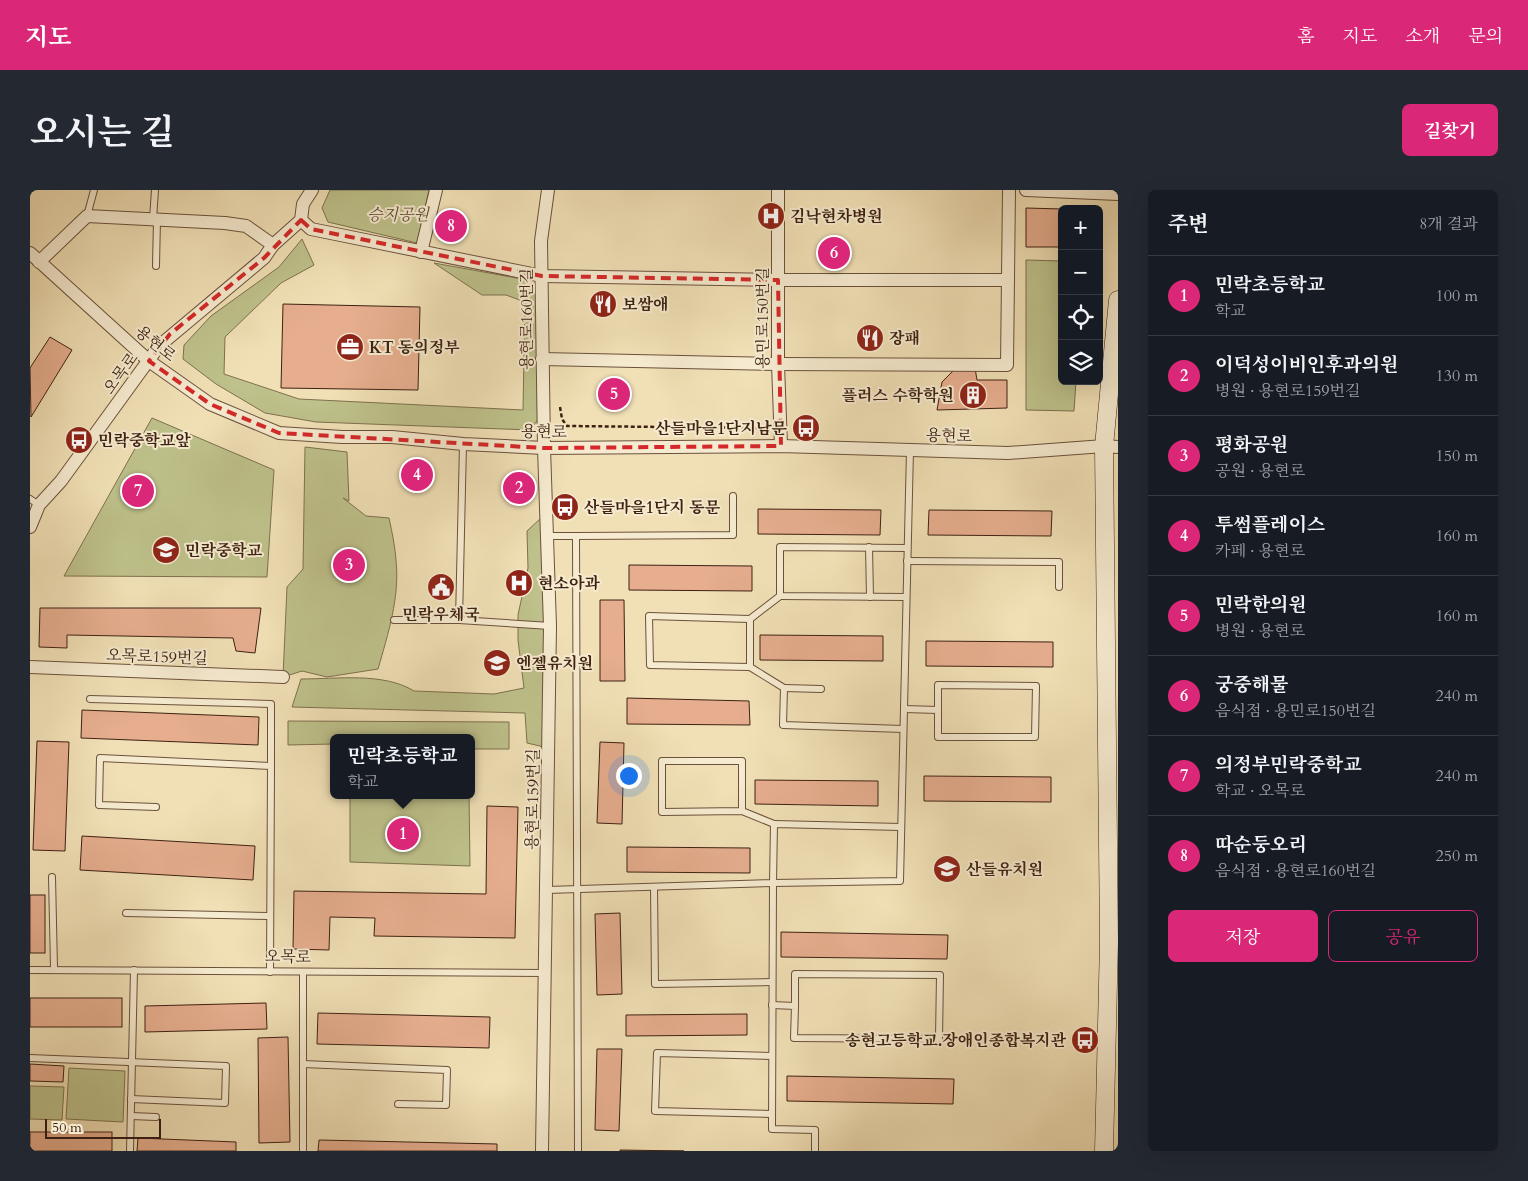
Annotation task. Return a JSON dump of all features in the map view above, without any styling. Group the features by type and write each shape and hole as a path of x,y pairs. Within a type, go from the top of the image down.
{"main road":[{"path":"1104,1151 1109,942 1113,864 1111,446 1118,300"},
{"path":"1104,1121 1118,1150"}],"street":[{"path":"312,190 303,204 301,220 311,230 542,276 778,280 1008,280"},
{"path":"421,252 436,190"},
{"name":"용현로160번길","path":"544,448 542,225 548,190"},
{"name":"용민로150번길","path":"778,190 778,364 781,446"},
{"path":"542,359 778,364 1007,365 1009,190"},
{"path":"1026,190 1118,194"},
{"path":"35,258 87,216 246,226 273,245"},
{"name":"오목로","path":"30,527 34,502 61,481 159,346 170,334 264,258 273,245 301,220"},
{"name":"용현로","path":"35,258 149,361 210,404 279,433 342,437 392,437 463,444 544,448 781,446 1008,453 1111,446"},
{"name":"용현로159번길","path":"542,1151 550,626 544,448"},
{"name":"오목로159번길","path":"30,668 283,677"}],"lane":[{"path":"87,216 94,190"},
{"path":"155,190 156,266"},
{"path":"459,620 463,444"},
{"path":"547,890 900,881 910,450"},
{"path":"547,536 733,535 733,496"},
{"path":"576,536 578,1151"},
{"path":"780,596 780,547 907,548"},
{"path":"869,547 870,597"},
{"path":"907,561 1059,562 1059,587"},
{"path":"821,689 784,688 750,667 650,665 649,616 750,619 780,596 906,597"},
{"path":"750,619 750,667"},
{"path":"394,620 459,620 550,626"},
{"path":"938,685 1036,686 1035,738 938,737 938,710 938,685"},
{"path":"784,688 783,725 903,729"},
{"path":"90,699 271,704 270,972"},
{"path":"904,709 938,710"},
{"path":"156,807 98,805 100,758 271,766"},
{"path":"742,811 742,761 662,761 662,812 742,811 774,824 901,827"},
{"path":"774,824 772,883 772,1129 815,1130 815,1151"},
{"path":"52,876 54,968"},
{"path":"654,887 655,984 772,982"},
{"path":"126,913 269,916"},
{"name":"오목로","path":"30,970 54,968 303,973 546,973"},
{"path":"130,1151 134,970"},
{"path":"303,973 303,1151"},
{"path":"795,974 940,975 939,1039 794,1038 795,1006 795,974"},
{"path":"772,1006 795,1006"},
{"path":"772,1056 657,1053 656,1111 772,1114"},
{"path":"30,1058 132,1064 226,1066 224,1103 131,1099"},
{"path":"303,1064 447,1070 446,1106 398,1104"},
{"path":"131,1116 156,1117"}],"path":[{"path":"560,408 562,419 567,426 764,428"}],"highlighted area":[{"path":"301,220 311,229 542,276 778,280 781,446 544,448 279,433 210,404 149,361 170,334 264,258"}],"green space":[{"name":"승지공원","path":"330,190 429,190 417,243 328,222 322,208"},
{"path":"302,239 314,265 281,283 225,337 224,374 299,399 523,410 525,302 506,295 482,295 434,263 522,279 539,293 539,418 530,430 316,422 265,413 216,384 183,359 184,345 211,316 279,267"},
{"path":"1026,260 1058,261 1058,385 1076,385 1074,411 1026,410"},
{"path":"152,418 274,470 267,577 64,576"},
{"path":"305,447 347,452 349,501 343,498 366,516 389,518 396,555 395,602 378,669 327,677 302,671 283,677 287,587 303,569"},
{"path":"541,518 546,642 544,747 527,743 525,713 292,707 301,679 374,679 402,685 414,691 494,694 524,688 518,640 518,615 528,568 527,531"},
{"path":"288,721 509,722 509,749 475,749 475,734 330,734 330,744 288,745"},
{"path":"350,799 469,799 470,866 350,862"},
{"path":"69,1068 125,1071 123,1122 66,1119"},
{"path":"30,1086 64,1087 62,1120 30,1119"}],"building":[{"path":"1026,208 1058,209 1058,247 1026,247"},
{"name":"KT 동의정부","path":"283,304 420,307 418,390 281,388"},
{"path":"50,337 72,350 31,417 30,368"},
{"name":"플러스 수학학원","path":"957,367 975,368 977,380 1007,380 1007,408 937,410 942,382"},
{"path":"758,509 881,510 880,535 758,534"},
{"path":"929,510 1052,511 1051,536 928,535"},
{"path":"629,565 752,566 752,591 629,590"},
{"path":"600,600 624,600 625,681 600,681"},
{"path":"40,608 261,608 255,653 236,651 233,638 67,635 67,648 39,647"},
{"path":"760,635 883,636 883,661 760,660"},
{"path":"926,641 1053,642 1053,667 926,666"},
{"path":"627,698 749,701 750,725 627,724"},
{"path":"82,710 259,717 258,745 81,738"},
{"path":"37,741 69,742 65,851 33,850"},
{"path":"600,742 624,743 622,824 597,823"},
{"path":"924,776 1051,777 1051,802 924,801"},
{"path":"755,780 878,781 878,806 755,804"},
{"path":"487,806 518,807 515,938 374,936 375,918 330,917 329,950 293,949 294,891 486,894"},
{"path":"82,836 255,846 253,880 80,870"},
{"path":"627,847 750,848 750,873 627,872"},
{"path":"30,895 45,895 45,953 30,953"},
{"path":"620,913 622,994 597,995 595,914"},
{"path":"781,932 948,935 947,959 781,957"},
{"path":"30,998 122,998 122,1027 30,1027"},
{"path":"266,1003 267,1029 145,1032 145,1006"},
{"path":"318,1013 490,1017 489,1048 317,1044"},
{"path":"747,1014 747,1035 626,1036 626,1015"},
{"path":"288,1037 290,1142 259,1143 258,1038"},
{"path":"597,1049 622,1049 619,1131 595,1130"},
{"path":"30,1064 64,1066 63,1082 30,1081"},
{"path":"787,1076 954,1079 953,1104 787,1101"},
{"path":"30,1132 112,1132 112,1151 30,1151"},
{"path":"138,1138 236,1142 236,1151 137,1151"},
{"path":"319,1140 497,1144 497,1151 318,1151"},
{"path":"620,1150 684,1151 620,1151"}],"place":[{"name":"김낙현차병원","path":"771,216"},
{"name":"따순둥오리","path":"451,226"},
{"name":"궁중해물","path":"834,253"},
{"name":"보쌈애","path":"603,304"},
{"name":"장패","path":"870,338"},
{"name":"KT 동의정부","path":"350,347"},
{"name":"민락한의원","path":"614,394"},
{"name":"플러스 수학학원","path":"973,395"},
{"name":"산들마을1단지남문","path":"806,428"},
{"name":"민락중학교앞","path":"79,440"},
{"name":"투썸플레이스","path":"417,475"},
{"name":"이덕성이비인후과의원","path":"519,488"},
{"name":"의정부민락중학교","path":"138,491"},
{"name":"산들마을1단지 동문","path":"565,507"},
{"name":"민락중학교","path":"166,550"},
{"name":"평화공원","path":"349,565"},
{"name":"현소아과","path":"519,583"},
{"name":"민락우체국","path":"441,587"},
{"name":"엔젤유치원","path":"497,663"},
{"name":"민락초등학교","path":"403,834"},
{"name":"산들유치원","path":"947,869"},
{"name":"송현고등학교.장애인종합복지관","path":"1085,1040"}]}
